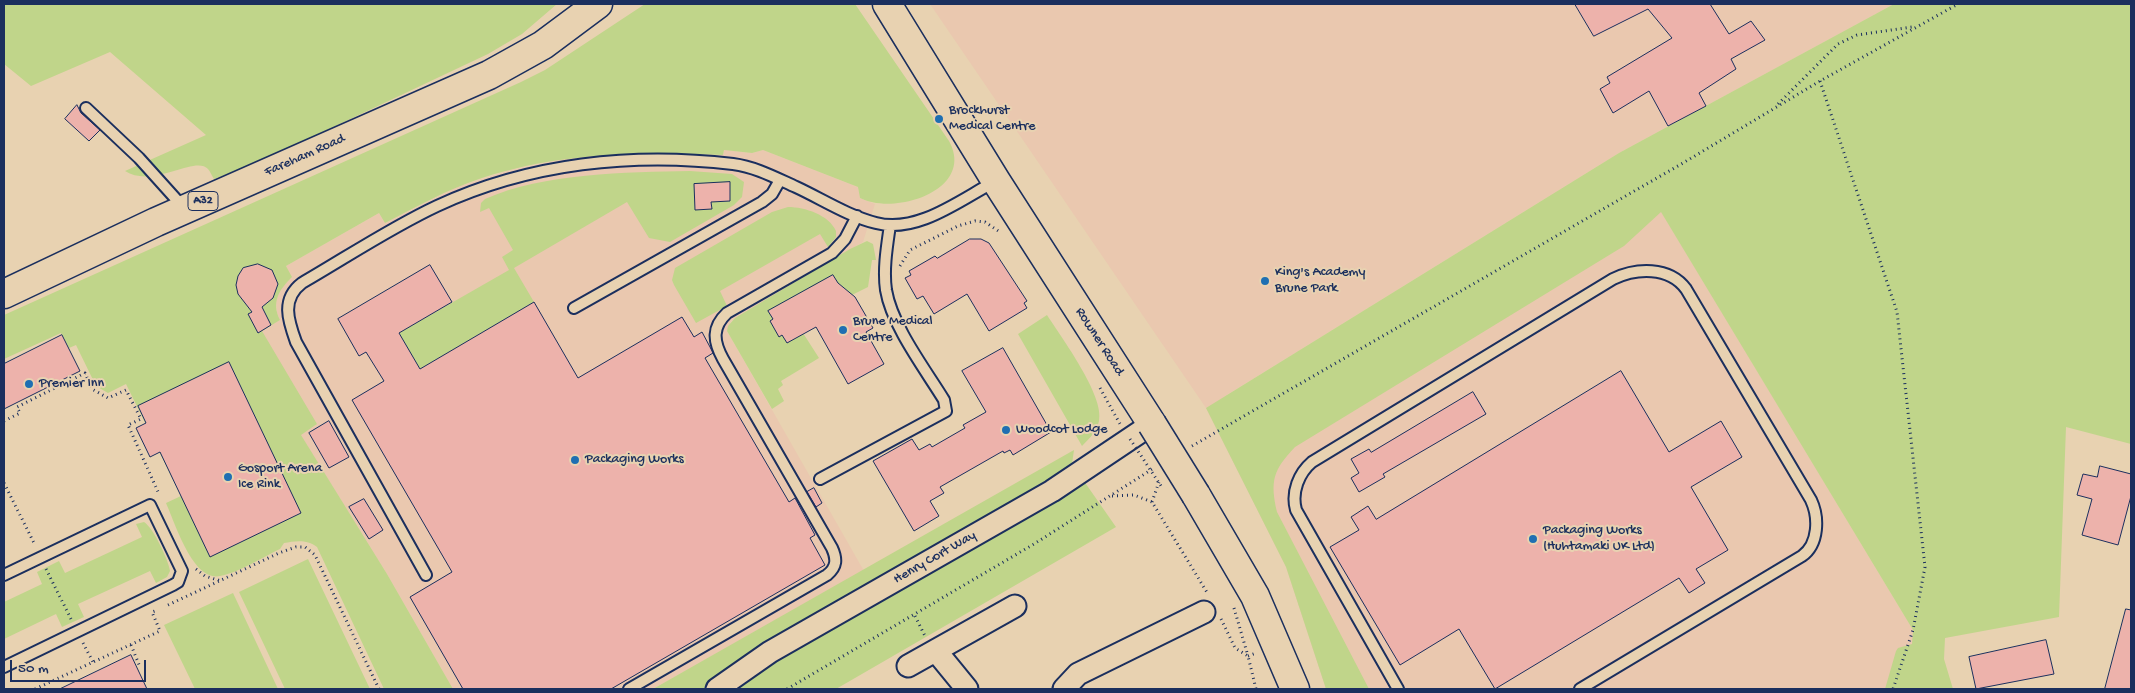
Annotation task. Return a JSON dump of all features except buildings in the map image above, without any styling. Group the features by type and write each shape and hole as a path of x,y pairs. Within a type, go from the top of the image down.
{"main road":[{"name":"Fareham Road","path":"4,294 185,209 489,75 543,45 580,13 598,4"},
{"name":"Rowner Road","path":"887,4 996,181 1141,432 1196,495 1255,596 1295,689"}],"street":[{"name":"Henry Cort Way","path":"717,689 770,652 1052,491 1141,432"},
{"path":"908,666 1015,606"},
{"path":"1064,689 1078,674 1204,612"},
{"path":"936,651 967,689"}],"lane":[{"path":"86,108 139,158 185,209"},
{"path":"426,575 296,342 288,308 294,290 399,226 437,206 474,191 546,170 602,161 662,160 744,165 857,216 890,225 923,219 996,181"},
{"path":"574,308 762,202 772,194 780,180"},
{"path":"629,689 826,575 835,567 836,556 832,548 723,359 717,346 715,332 718,324 727,313 832,253 845,240 857,216"},
{"path":"820,479 946,411 944,400 904,333 889,303 885,285 890,225"},
{"path":"1398,689 1296,510 1296,490 1304,469 1312,462 1613,279 1634,272 1661,273 1676,279 1686,289 1811,500 1816,514 1815,536 1809,550 1802,556 1580,689"},
{"path":"4,575 150,505 181,564 182,574 176,584 4,667"}],"path":[{"path":"1184,450 1820,81 1958,4"},
{"path":"1774,109 1838,44 1857,36 1915,27"},
{"path":"1820,81 1897,312 1925,567 1913,630 1893,689"},
{"path":"886,264 900,266 910,250 958,226 975,221 985,222 997,229 1003,236"},
{"path":"4,421 20,413 17,407 85,373 92,389 108,398 126,390 141,419 128,426 160,495"},
{"path":"1096,379 1109,406 1141,432 1163,489"},
{"path":"787,689 924,611 1160,465"},
{"path":"4,483 93,662"},
{"path":"1110,496 1134,495 1152,502"},
{"path":"35,689 160,631 152,612 222,582 289,549 300,546 308,548 315,555 378,689"},
{"path":"191,564 206,576 222,582"},
{"path":"1233,605 1248,656"},
{"path":"131,645 140,667"}],"shaded area":[{"path":"930,4 1894,4 1619,153 1222,398 1634,166 1913,630 1913,644 1899,689 1326,689 1286,567 1206,408"},
{"path":"724,150 752,153 763,150 858,187 860,198 875,204 863,242 731,321 727,331 864,571 653,689 453,689 387,574 300,434 316,425 261,331 280,320 277,313 276,300 282,287 292,277 286,266 379,213 385,223 457,187 507,171 568,158 616,153 723,155"}],"green space":[{"path":"4,4 557,4 522,34 488,54 257,163 214,179 208,169 202,166 193,166 160,175 148,176 136,176 125,171 206,135 110,52 31,86 4,64"},
{"path":"645,4 855,4 949,141 954,158 951,173 942,185 928,195 911,201 892,204 875,203 860,198 858,187 763,150 752,153 724,150 723,155 631,154 541,163 511,169 469,182 385,223 379,213 286,266 292,277 283,287 276,302 277,314 280,320 262,331 317,424 301,435 387,574 453,689 384,689 317,547 313,544 297,541 284,543 280,549 227,574 220,576 210,575 201,570 186,549 166,503 181,496 126,384 108,393 96,386 76,345 69,348 61,333 4,359 4,315 521,82 545,70"},
{"path":"1894,4 2131,4 2131,444 2066,427 2059,617 1945,638 1944,659 1953,689 1885,689 1896,651 1898,648 1912,644 1913,630 1661,212 1624,246 1295,447 1282,462 1275,476 1274,484 1277,512 1369,689 1326,689 1286,567 1206,408 1619,153"},
{"path":"690,171 732,174 744,182 742,197 734,205 670,242 649,238 627,202 514,268 534,302 420,369 392,337 509,270 502,257 513,250 489,208 480,212 481,203 485,199 508,190 559,179 613,173"},
{"path":"788,207 802,208 822,216 833,225 836,237 828,247 820,234 720,291 727,306 696,323 672,280 675,268 772,212"},
{"path":"867,241 873,244 876,260 872,260 868,287 840,301 803,333 819,358 781,381 783,385 778,389 784,401 772,409 727,331 728,326 735,318 850,249"},
{"path":"1047,315 1089,382 1099,410 1099,421 1096,428 1082,446 1018,334"},
{"path":"1074,450 1072,464 1116,527 836,689 653,689"},
{"path":"144,522 152,530 164,552 170,571 167,577 156,583 150,571 78,604 84,617 62,627 56,614 4,639 4,602 42,584 37,572 59,561 65,573 142,537 136,524"},
{"path":"308,559 370,689 285,689 239,592"},
{"path":"233,593 278,689 195,689 164,625"}],"place":[{"name":"Brockhurst Medical Centre","path":"939,119"},
{"name":"King's Academy Brune Park","path":"1265,281"},
{"name":"Brune Medical Centre","path":"843,330"},
{"name":"Premier Inn","path":"29,384"},
{"name":"Woodcot Lodge","path":"1006,430"},
{"name":"Packaging Works","path":"575,460"},
{"name":"Gosport Arena Ice Rink","path":"228,477"},
{"name":"Packaging Works (Huhtamaki UK Ltd)","path":"1533,539"}]}
